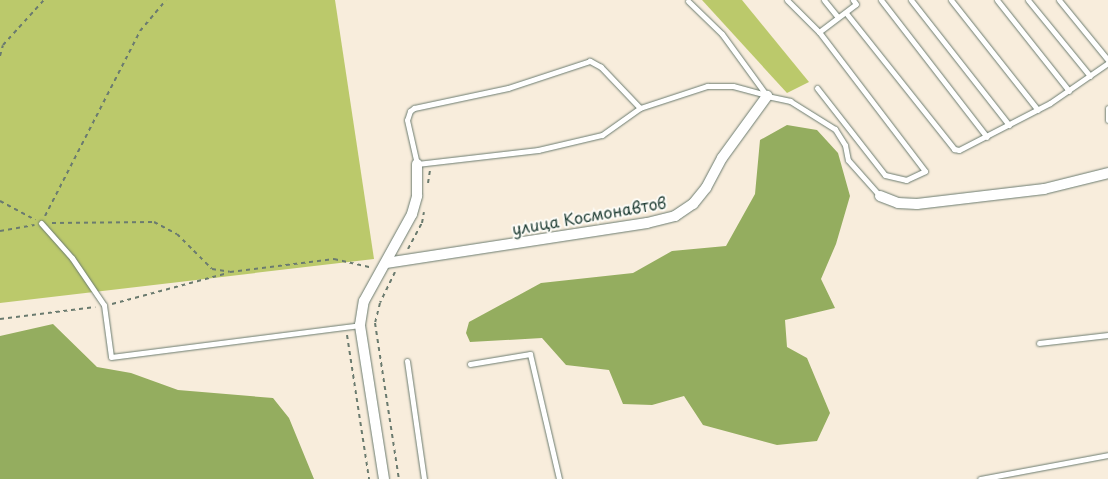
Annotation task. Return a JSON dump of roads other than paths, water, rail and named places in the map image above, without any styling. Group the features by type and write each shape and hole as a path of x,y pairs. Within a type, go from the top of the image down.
{"street":[{"name":"улица Космонавтов","path":"383,267 401,261 647,223 675,216 693,204 706,188 732,142 767,96"},
{"path":"384,479 360,325 364,301 412,214 417,196 416,164"},
{"path":"880,196 898,203 917,204 1044,189 1108,172"}],"lane":[{"path":"688,0 722,34 767,96"},
{"path":"787,0 820,32 925,171 906,180 885,176 817,88"},
{"path":"824,0 838,17"},
{"path":"820,32 846,13 854,2 862,0"},
{"path":"881,0 987,137"},
{"path":"911,0 1008,125"},
{"path":"951,0 1038,110"},
{"path":"997,0 1069,91"},
{"path":"1028,0 1090,76"},
{"path":"846,13 954,149 960,150 1038,110 1069,91 1108,62 1059,0"},
{"path":"640,108 601,67 584,61 508,88 410,111 407,120 416,164 538,150 602,135 640,108 707,86 733,86 790,101 835,129 845,145 848,160 880,196"},
{"path":"1108,108 1108,120"},
{"path":"41,223 72,258 104,306 111,357 360,325"},
{"path":"1039,343 1108,335"},
{"path":"470,364 530,354 559,479"},
{"path":"407,361 424,479"},
{"path":"980,479 1108,455"}]}
